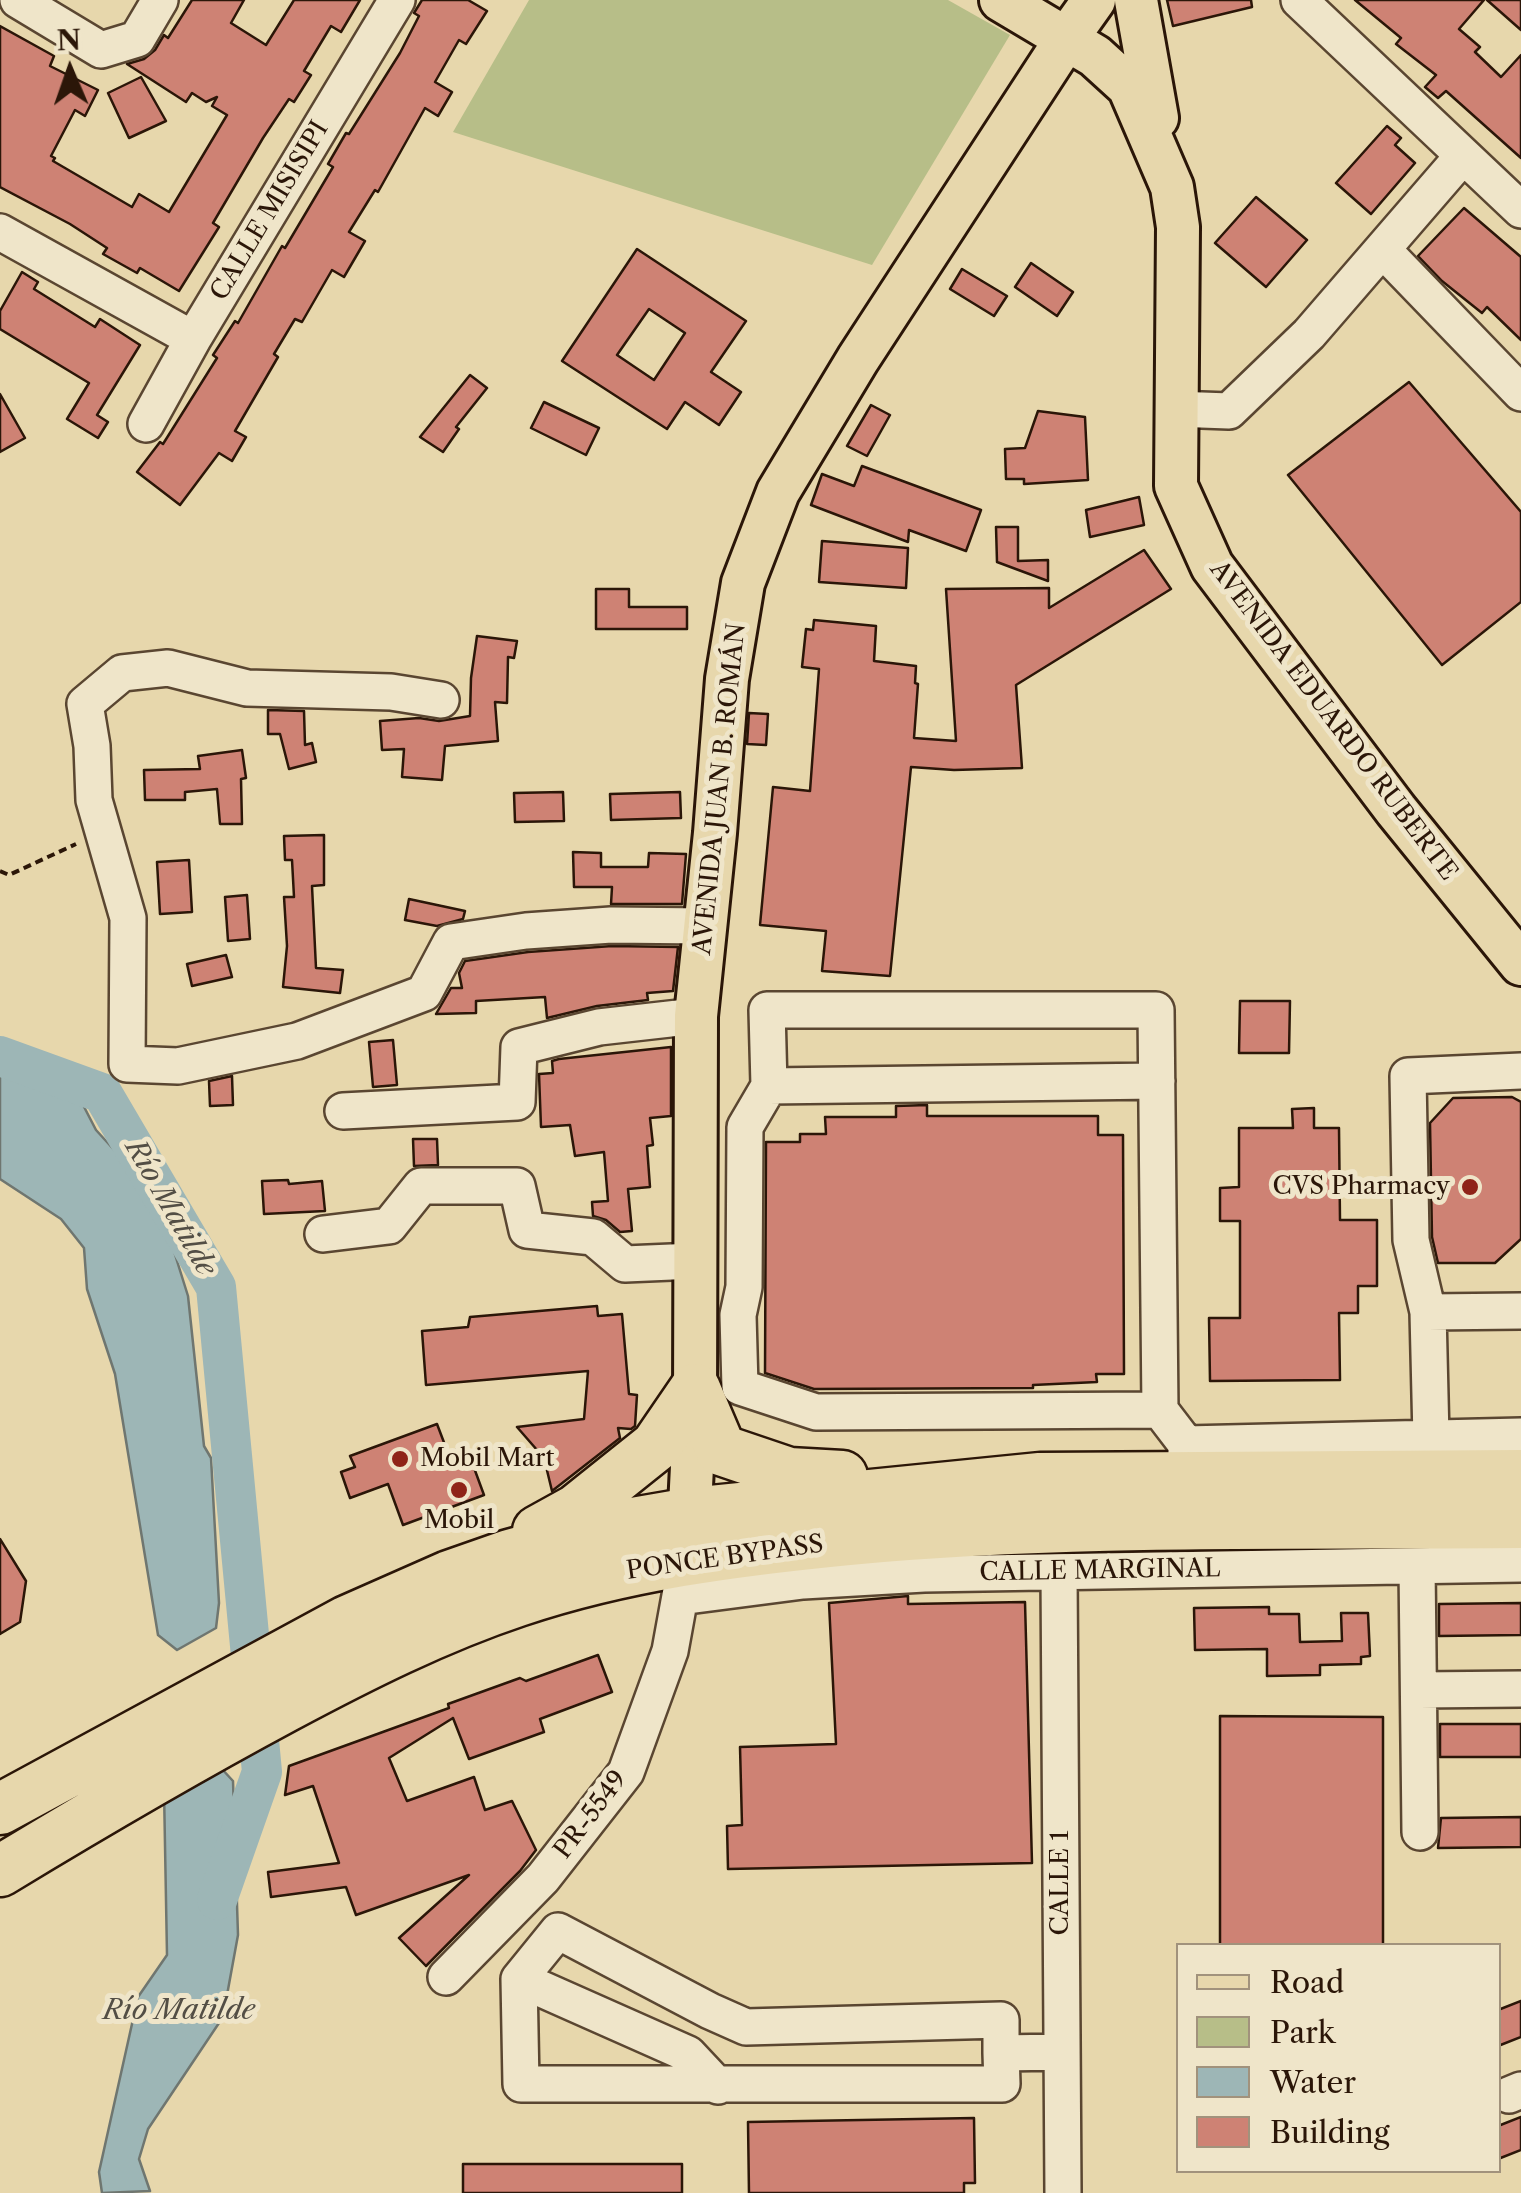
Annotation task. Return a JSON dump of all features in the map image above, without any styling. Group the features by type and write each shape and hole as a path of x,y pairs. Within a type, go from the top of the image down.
{"highway":[{"path":"695,1389 722,1450 789,1473 966,1484"},
{"path":"476,1566 576,1510 656,1446 695,1389"},
{"name":"PONCE BYPASS","path":"0,1810 150,1753 317,1664 438,1631 520,1600 966,1484 1186,1461 1521,1475"},
{"name":"PONCE BYPASS","path":"317,1664 364,1614 476,1566 610,1527 686,1556 1033,1526 1521,1523"},
{"name":"PONCE BYPASS","path":"0,1871 150,1753"}],"main road":[{"name":"AVENIDA EDUARDO RUBERTE","path":"1000,0 1095,56 1128,87 1172,187 1178,274 1176,486 1212,566 1396,810 1521,964"},
{"name":"AVENIDA JUAN B. ROMÁN","path":"686,1556 695,1389 696,1016 727,679 743,583 778,492 858,358 1094,0"},
{"path":"1136,0 1172,187"}],"street":[{"path":"18,0 101,50 138,39 160,0"},
{"name":"CALLE MISISIPI","path":"146,424 397,0"},
{"path":"1299,0 1521,210"},
{"path":"1174,409 1229,410 1309,334 1462,157"},
{"path":"1,235 193,339"},
{"path":"1383,250 1521,394"},
{"path":"441,700 391,692 248,688 168,668 122,673 85,704 92,746 94,800 128,918 127,1064 178,1066 297,1041 424,993 450,942 526,930 706,926"},
{"path":"1160,1410 816,1412 740,1387 738,1314 744,1287 745,1127 769,1086 767,1010 1156,1010 1160,1410 1186,1461 1431,1438 1521,1436"},
{"path":"343,1111 517,1102 519,1047 599,1026 696,1016"},
{"path":"1431,1438 1428,1312 1411,1240 1408,1076 1521,1071"},
{"path":"769,1086 1157,1081"},
{"path":"323,1234 389,1226 421,1186 516,1186 527,1230 594,1236 625,1264 695,1260"},
{"path":"1428,1312 1521,1310"},
{"name":"CALLE MARGINAL","path":"686,1556 803,1581 1521,1564"},
{"name":"PR-5549","path":"446,1976 542,1878 626,1772 670,1651 686,1556"},
{"path":"1417,1566 1420,1832"},
{"name":"CALLE 1","path":"1059,1572 1064,2193"},
{"path":"1418,1690 1521,1689"},
{"path":"558,1931 710,2012 746,2027 1001,2020 1002,2084 521,2084 518,1979 558,1931"},
{"path":"518,1979 688,2054 718,2086"},
{"path":"688,2054 710,2012"},
{"path":"1002,2053 1062,2052"}],"path":[{"path":"0,871 9,875 103,832"}],"green space":[{"path":"529,0 948,0 1010,35 872,265 453,132"}],"water":[{"path":"0,1062 27,1068 81,1101 96,1130 157,1197 188,1296 204,1446 211,1458 219,1603 216,1628 177,1650 158,1635 115,1374 87,1289 84,1248 61,1219 0,1179"},
{"name":"Río Matilde","path":"221,1768 233,1781 238,1935 223,2017 148,2129 139,2159 150,2191 102,2193 99,2172 138,1997 167,1955 164,1790"}],"building":[{"path":"192,0 244,0 231,23 266,45 294,0 360,0 341,32 331,26 304,71 311,75 263,138 213,223 219,227 179,291 140,268 137,273 103,254 107,248 0,187 0,26 54,56 50,66 98,90 85,116 75,110 51,156 53,161 132,207 139,194 169,212 227,115 212,106 217,97 206,102 192,93 186,102 127,64 144,59 164,35 168,38"},
{"path":"422,0 468,0 487,11 466,44 459,40 435,82 452,92 438,116 425,108 378,192 375,190 349,232 365,241 344,277 332,270 302,322 295,319 274,354 278,357 235,431 246,437 232,461 219,453 180,505 137,472 160,442 163,444 217,358 213,355 235,321 238,323 282,246 285,248 333,167 328,164 346,133 349,134 400,53 419,16 414,13"},
{"path":"1167,0 1251,0 1252,7 1173,26"},
{"path":"1355,0 1484,0 1459,29 1480,47 1475,52 1501,77 1521,55 1521,158 1446,91 1438,98 1425,87 1436,75 1396,44 1401,38"},
{"path":"1487,0 1521,0 1521,30"},
{"path":"141,77 166,121 129,138 108,93"},
{"path":"1387,126 1401,138 1395,145 1415,163 1371,214 1336,183"},
{"path":"1256,197 1307,240 1266,287 1215,243"},
{"path":"1464,208 1521,257 1521,340 1487,307 1482,313 1442,281 1418,256"},
{"path":"637,249 746,321 711,372 741,392 719,425 685,402 667,429 562,361","holes":["649,309 685,333 654,380 617,355"]},
{"path":"1031,263 1073,292 1057,316 1015,287"},
{"path":"962,269 1007,296 994,316 950,289"},
{"path":"22,272 38,282 34,289 95,327 100,319 140,345 97,415 108,422 98,438 67,419 89,383 0,329 0,311"},
{"path":"470,375 487,388 456,427 459,429 443,452 420,437"},
{"path":"1409,382 1521,512 1521,602 1442,665 1288,475"},
{"path":"0,394 25,438 0,452"},
{"path":"544,402 599,428 586,455 531,428"},
{"path":"871,405 890,415 867,456 847,446"},
{"path":"1038,411 1085,417 1088,480 1024,484 1024,479 1006,479 1005,449 1025,448"},
{"path":"862,466 981,510 966,551 909,530 908,542 811,505 822,474 854,486"},
{"path":"1139,497 1144,525 1090,537 1086,510"},
{"path":"996,527 1018,527 1018,561 1048,560 1048,581 997,562"},
{"path":"822,541 908,548 906,588 819,582"},
{"path":"1144,550 1171,589 1016,685 1022,768 911,767 890,976 822,971 826,931 760,925 773,787 810,791 819,669 802,667 806,629 813,630 814,620 876,626 874,661 916,666 914,738 956,741 946,589 1049,588 1049,608"},
{"path":"596,589 629,589 629,607 687,607 687,629 596,629"},
{"path":"477,636 517,641 514,658 508,657 507,703 495,702 498,741 445,746 442,780 402,777 404,749 382,750 380,721 439,721 470,716"},
{"path":"268,710 304,711 305,745 312,743 316,762 289,769 280,734 268,734"},
{"path":"749,713 768,714 766,745 747,744"},
{"path":"242,750 246,778 241,779 242,824 220,824 217,789 185,792 185,800 145,800 144,770 200,769 198,756"},
{"path":"563,792 564,821 515,822 514,793"},
{"path":"680,792 681,818 611,820 610,794"},
{"path":"324,835 324,885 312,886 316,968 343,970 340,993 283,987 287,946 284,897 294,897 292,860 285,860 284,836"},
{"path":"573,852 601,853 601,867 648,867 649,853 686,854 682,904 611,904 612,887 574,887"},
{"path":"189,860 192,912 160,914 157,862"},
{"path":"247,895 250,939 228,941 225,897"},
{"path":"409,899 465,911 463,919 437,926 405,920"},
{"path":"612,946 678,947 673,991 647,993 648,1000 597,1006 547,1018 545,997 476,1001 476,1013 436,1014 451,988 462,988 459,973 465,961"},
{"path":"226,955 232,977 192,986 187,964"},
{"path":"1240,1001 1290,1001 1289,1053 1239,1053"},
{"path":"393,1040 397,1085 373,1087 369,1042"},
{"path":"671,1047 671,1116 650,1118 650,1187 628,1189 632,1231 620,1232 606,1220 593,1216 592,1202 608,1201 604,1152 575,1156 570,1125 541,1127 539,1074 553,1073 552,1061 559,1059"},
{"path":"232,1076 233,1105 210,1106 209,1081"},
{"name":"CVS Pharmacy","path":"1512,1097 1521,1102 1521,1239 1495,1263 1438,1263 1432,1237 1430,1123 1453,1098"},
{"path":"927,1105 927,1116 1098,1116 1098,1135 1123,1135 1124,1374 1096,1374 1097,1382 1033,1388 814,1389 765,1373 766,1142 800,1142 800,1134 826,1134 825,1117 896,1117 896,1106"},
{"path":"1314,1108 1314,1128 1339,1128 1340,1220 1377,1220 1377,1286 1358,1286 1358,1313 1339,1313 1340,1380 1210,1381 1209,1318 1240,1318 1240,1221 1220,1221 1220,1188 1239,1187 1239,1128 1293,1128 1292,1109"},
{"path":"413,1139 437,1139 438,1165 414,1166"},
{"path":"288,1180 289,1184 322,1181 325,1211 264,1214 262,1181"},
{"path":"597,1306 598,1316 622,1314 629,1394 637,1395 635,1426 618,1428 620,1438 552,1491 544,1458 517,1427 584,1419 588,1371 426,1385 422,1331 468,1327 470,1317"},
{"path":"437,1424 448,1453 466,1446 484,1495 403,1525 388,1484 350,1498 341,1472 355,1467 350,1456"},
{"path":"0,1539 26,1581 20,1622 0,1634"},
{"path":"908,1596 908,1604 1025,1602 1032,1863 728,1869 727,1826 742,1825 740,1747 836,1744 829,1603"},
{"path":"1521,1603 1521,1635 1439,1636 1439,1604"},
{"path":"1269,1607 1269,1614 1299,1614 1300,1642 1342,1641 1341,1613 1368,1613 1370,1656 1361,1657 1361,1664 1320,1665 1320,1675 1267,1676 1267,1649 1195,1650 1194,1608"},
{"path":"598,1655 612,1692 540,1719 544,1732 469,1759 453,1718 389,1758 407,1801 474,1777 485,1810 512,1801 536,1850 426,1966 399,1938 469,1875 356,1915 346,1887 271,1897 268,1872 339,1863 313,1786 285,1795 289,1766 520,1678 526,1681"},
{"path":"1220,1716 1383,1717 1383,1943 1220,1943"},
{"path":"1440,1724 1521,1724 1521,1757 1440,1757"},
{"path":"1521,1817 1521,1847 1438,1848 1441,1818"},
{"path":"1521,2001 1521,2037 1501,2045 1501,2009"},
{"path":"1521,2117 1521,2150 1501,2158 1501,2125"},
{"path":"974,2118 975,2183 964,2183 964,2193 749,2193 748,2122"},
{"path":"463,2164 682,2164 682,2193 463,2193"}],"waterway":[{"name":"Río Matilde","path":"0,1056 102,1093 216,1287 262,1772 217,1900"}],"place":[{"name":"CVS Pharmacy","path":"1470,1187"},
{"name":"Mobil Mart","path":"400,1459"},
{"name":"Mobil","path":"459,1490"}]}
